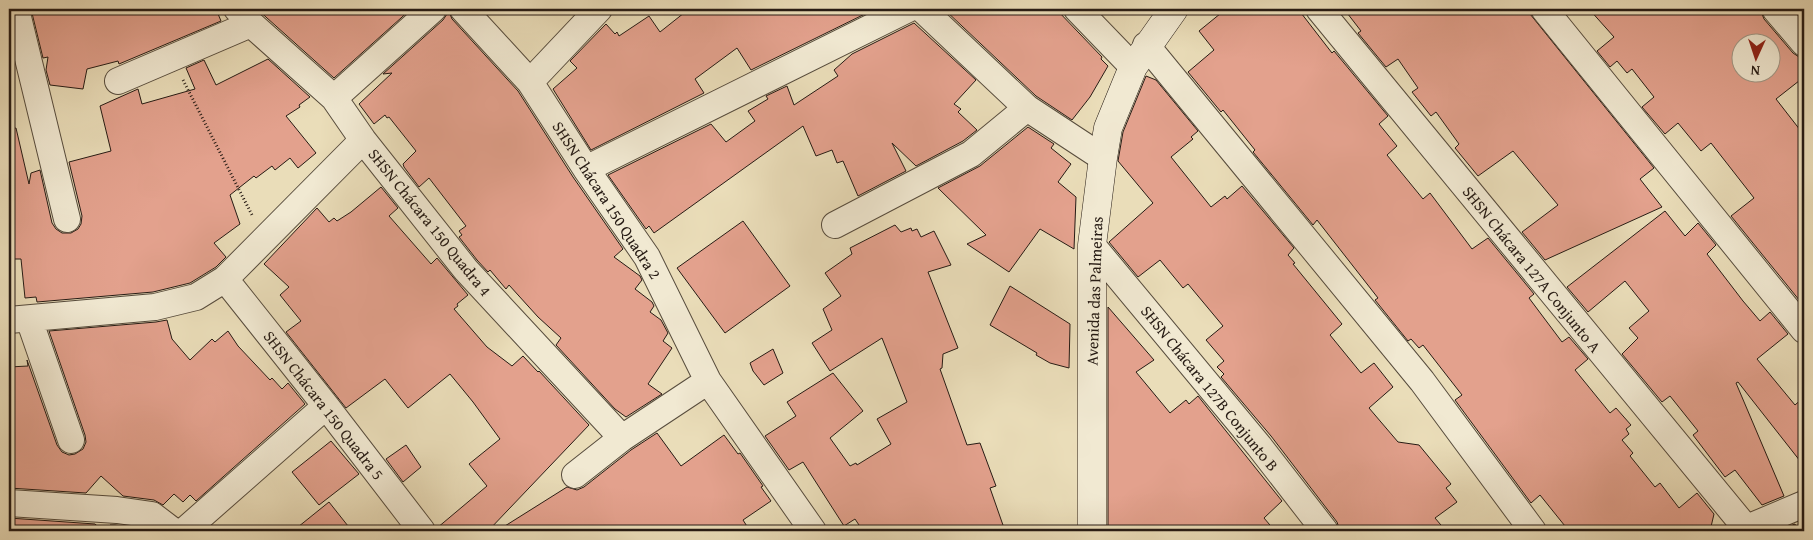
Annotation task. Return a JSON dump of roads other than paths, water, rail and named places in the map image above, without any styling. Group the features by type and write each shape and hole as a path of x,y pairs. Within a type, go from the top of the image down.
{"street":[{"path":"16,9 67,219"},
{"path":"334,98 433,9"},
{"name":"SHSN Chácara 150 Quadra 2","path":"463,9 530,82 586,169 647,257 708,381 813,531"},
{"path":"530,82 599,9"},
{"path":"586,169 908,9"},
{"path":"922,9 1027,108 1103,158"},
{"path":"1077,9 1140,56 1422,381 1533,531"},
{"name":"Avenida das Palmeiras","path":"1092,531 1092,245 1103,158 1108,128 1140,56 1174,9"},
{"name":"SHSN Chácara 127A Conjunto A","path":"1319,9 1743,530"},
{"path":"1544,9 1804,330"},
{"path":"1775,9 1804,43"},
{"path":"118,81 172,57 244,16"},
{"name":"SHSN Chácara 150 Quadra 4","path":"244,16 334,98 363,140 466,270 622,438"},
{"path":"835,225 971,154 1027,108"},
{"path":"71,440 19,320 155,307 196,297 225,279 363,140"},
{"name":"SHSN Chácara 127B Conjunto B","path":"1092,245 1259,446 1325,531"},
{"name":"SHSN Chácara 150 Quadra 5","path":"225,279 422,531"},
{"path":"575,475 622,438 708,381"},
{"path":"184,531 326,406"},
{"path":"9,504 117,510 152,515 173,531"},
{"path":"1743,530 1804,504"}]}
